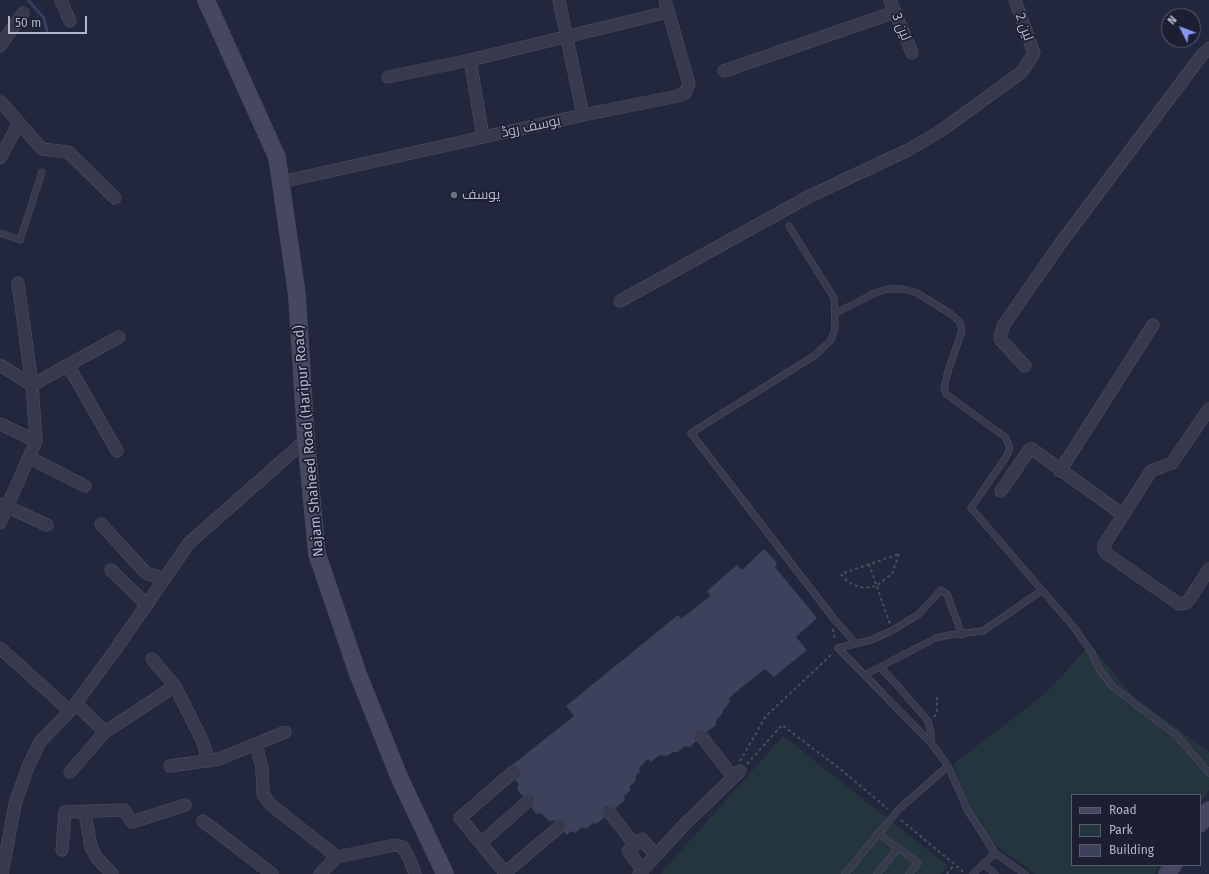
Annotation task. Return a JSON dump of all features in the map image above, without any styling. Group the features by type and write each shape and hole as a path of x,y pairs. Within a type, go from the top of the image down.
{"main road":[{"name":"Najam Shaheed Road (Haripur Road)","path":"206,0 277,157 297,295 306,440 317,554 358,674 400,779 445,874"},
{"path":"1201,822 1209,810"}],"street":[{"path":"61,0 70,21"},
{"path":"559,0 583,115"},
{"name":"لین 3","path":"890,0 912,53"},
{"name":"لین 2","path":"620,301 808,197 908,150 932,136 1022,72 1034,54 1014,0"},
{"path":"388,77 470,60 566,36 667,6"},
{"name":"یوسف روڈ","path":"281,182 583,115 678,96 685,93 689,84 667,6"},
{"path":"724,72 895,12"},
{"path":"0,46 23,13"},
{"path":"1025,366 1000,339 1004,326 1060,244 1202,54 1209,48"},
{"path":"470,60 483,137"},
{"path":"0,102 42,149 68,152 115,198"},
{"path":"0,158 19,123"},
{"path":"0,523 4,505 30,458 36,441 32,385 18,283"},
{"path":"1060,471 1153,324"},
{"path":"32,385 119,337"},
{"path":"0,365 32,385"},
{"path":"68,366 117,451"},
{"path":"1209,410 1172,463 1151,471 1122,514 1104,545 1104,550 1179,604 1186,603 1209,569"},
{"path":"0,424 36,441"},
{"path":"2,874 15,804 28,767 40,742 73,708 116,649 189,543 306,440"},
{"path":"1001,491 1029,450 1032,449 1060,471 1122,514"},
{"path":"30,458 85,486"},
{"path":"4,505 47,525"},
{"path":"101,524 146,572 164,579"},
{"path":"111,570 146,605"},
{"path":"0,648 73,708 106,732"},
{"path":"152,659 175,686 203,742 208,761"},
{"path":"70,772 106,732 175,686"},
{"path":"170,766 219,759 285,732"},
{"path":"656,856 642,839 628,852 641,872 656,856 684,825 737,774 702,736"},
{"path":"256,744 262,768 263,794 270,804 337,857"},
{"path":"513,772 460,818 506,873 559,826"},
{"path":"481,843 527,802"},
{"path":"62,850 64,814 68,812 85,813 124,810 132,822 185,805"},
{"path":"85,813 91,847 97,858 112,874"},
{"path":"610,813 636,845"},
{"path":"203,820 272,874"},
{"path":"320,874 337,857 395,845 403,847 415,874"}],"lane":[{"path":"0,233 20,240 42,172"},
{"path":"789,226 834,298 836,313 835,328 831,340 814,356 691,433 834,619 856,644"},
{"path":"836,313 888,288 903,289 917,293 951,314 960,322 962,331 948,371 944,388 946,394 1005,437 1010,448 1006,457 971,508 1041,591 1074,626 1092,653 1099,669 1113,687 1177,736 1209,773"},
{"path":"838,648 856,644 893,630 919,614 942,590 947,594 962,635"},
{"path":"864,675 936,638 983,631 1041,591"},
{"path":"838,648 931,743 948,766 968,811 994,853 1025,874"},
{"path":"880,667 928,721 931,733 931,743"},
{"path":"845,874 894,814 931,779 948,766"},
{"path":"878,833 918,863 909,874"},
{"path":"877,874 898,848"},
{"path":"973,874 994,853"},
{"path":"984,864 995,874"}],"path":[{"path":"899,554 892,574 876,586 864,588 846,580 841,574 869,564 899,554"},
{"path":"869,564 893,630"},
{"path":"737,774 737,765 766,716 838,648 832,634 834,619"},
{"path":"928,721 934,717 937,712 937,697"},
{"path":"737,774 782,725 839,768 966,874"},
{"path":"947,874 954,865"}],"green space":[{"path":"1090,645 1133,696 1209,752 1209,790 1201,802 1201,794 1071,794 1071,866 1159,866 1154,874 1035,874 995,845 980,825 967,800 953,764 1045,694"},
{"path":"783,736 948,866 941,874 660,874"}],"building":[{"path":"764,549 777,563 775,567 817,618 796,637 807,650 774,677 765,669 742,687 729,698 730,702 716,720 716,725 707,732 701,730 697,731 695,738 696,741 690,747 685,746 678,752 673,752 667,756 660,755 651,762 648,759 639,768 640,772 636,775 635,782 630,786 630,791 624,796 625,800 616,808 609,806 605,807 603,814 604,818 596,824 593,823 586,829 582,827 575,833 571,831 567,835 564,832 566,825 562,820 549,821 541,813 536,814 532,808 534,804 533,797 529,795 522,796 517,789 519,784 515,780 520,775 520,771 518,767 512,765 574,716 566,706 678,615 681,619 710,596 707,591 737,565 742,570"}],"waterway":[{"path":"28,0 44,18 47,31"}],"place":[{"name":"یوسف","path":"454,195"}]}
